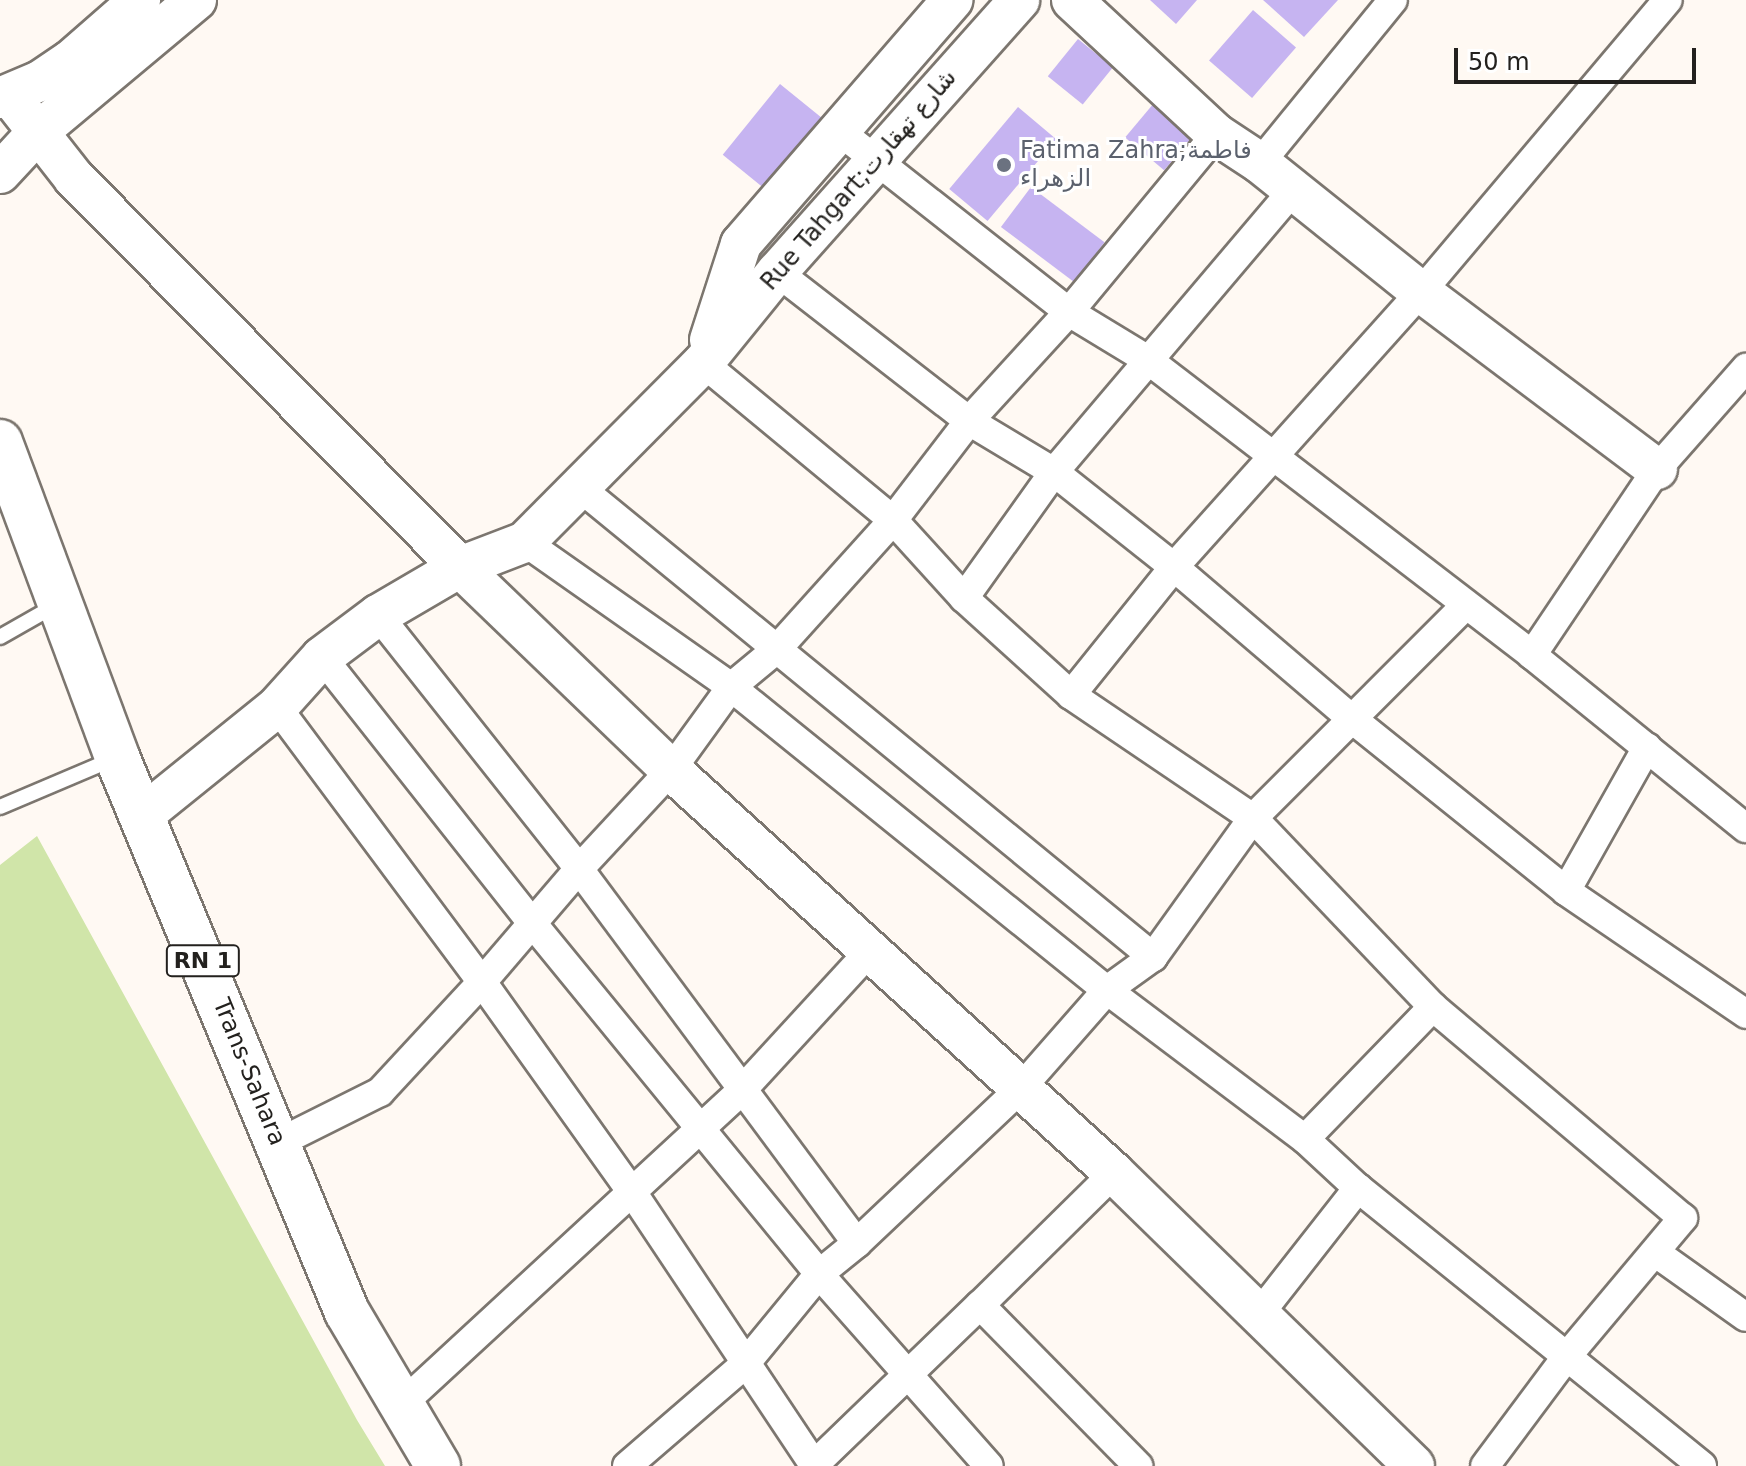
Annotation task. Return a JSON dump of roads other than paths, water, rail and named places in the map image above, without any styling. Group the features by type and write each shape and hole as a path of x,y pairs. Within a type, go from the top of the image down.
{"main road":[{"name":"Trans-Sahara","path":"0,442 117,757 347,1312 438,1466"}],"street":[{"path":"140,0 70,61 5,96 74,178 460,567 671,770 1114,1173 1414,1466"},
{"path":"0,173 38,132 196,0"},
{"name":"Rue Tahgart;شارع تهقارت","path":"703,363 741,244 952,0"},
{"name":"Rue Tahgart;شارع تهقارت","path":"143,815 277,707 322,657 378,615 460,567 525,542 703,363 777,272 1019,0"},
{"path":"1072,0 1216,134 1260,163 1421,292 1657,469"},
{"path":"1260,163 1393,0"},
{"path":"1071,695 1174,567 1421,292 1668,0"},
{"path":"839,131 1069,312 1148,360 1532,655 1746,828"},
{"path":"278,1143 380,1092 671,770 731,687 777,649 893,520 969,421 1069,312 1216,134"},
{"path":"964,598 1054,472 1293,190"},
{"path":"777,272 969,421 1054,472 1174,567 1351,718 1566,891 1746,1014"},
{"path":"703,363 893,520 964,598 1071,695 1253,818 1433,1007 1683,1218 1567,1356 1485,1466"},
{"path":"1532,655 1657,469 1746,368"},
{"path":"579,487 1153,957"},
{"path":"525,542 731,687 1107,990 1305,1139 1358,1188 1702,1466"},
{"path":"627,1466 745,1364 819,1274 857,1243 1021,1088 1107,990 1153,957 1253,818 1465,606"},
{"path":"378,615 579,869 857,1243"},
{"path":"322,657 699,1130 819,1274 989,1466"},
{"path":"277,707 482,982 632,1192 814,1466 1114,1173"},
{"path":"1566,891 1647,747"},
{"path":"402,1404 743,1089 870,951"},
{"path":"1305,1139 1433,1007"},
{"path":"1260,1313 1358,1188"},
{"path":"1656,1253 1746,1317"},
{"path":"980,1305 1131,1464"}],"lane":[{"path":"0,637 60,603"},
{"path":"0,807 117,757"}],"place":[{"name":"Fatima Zahra;فاطمة الزهراء","path":"1004,165"}]}
